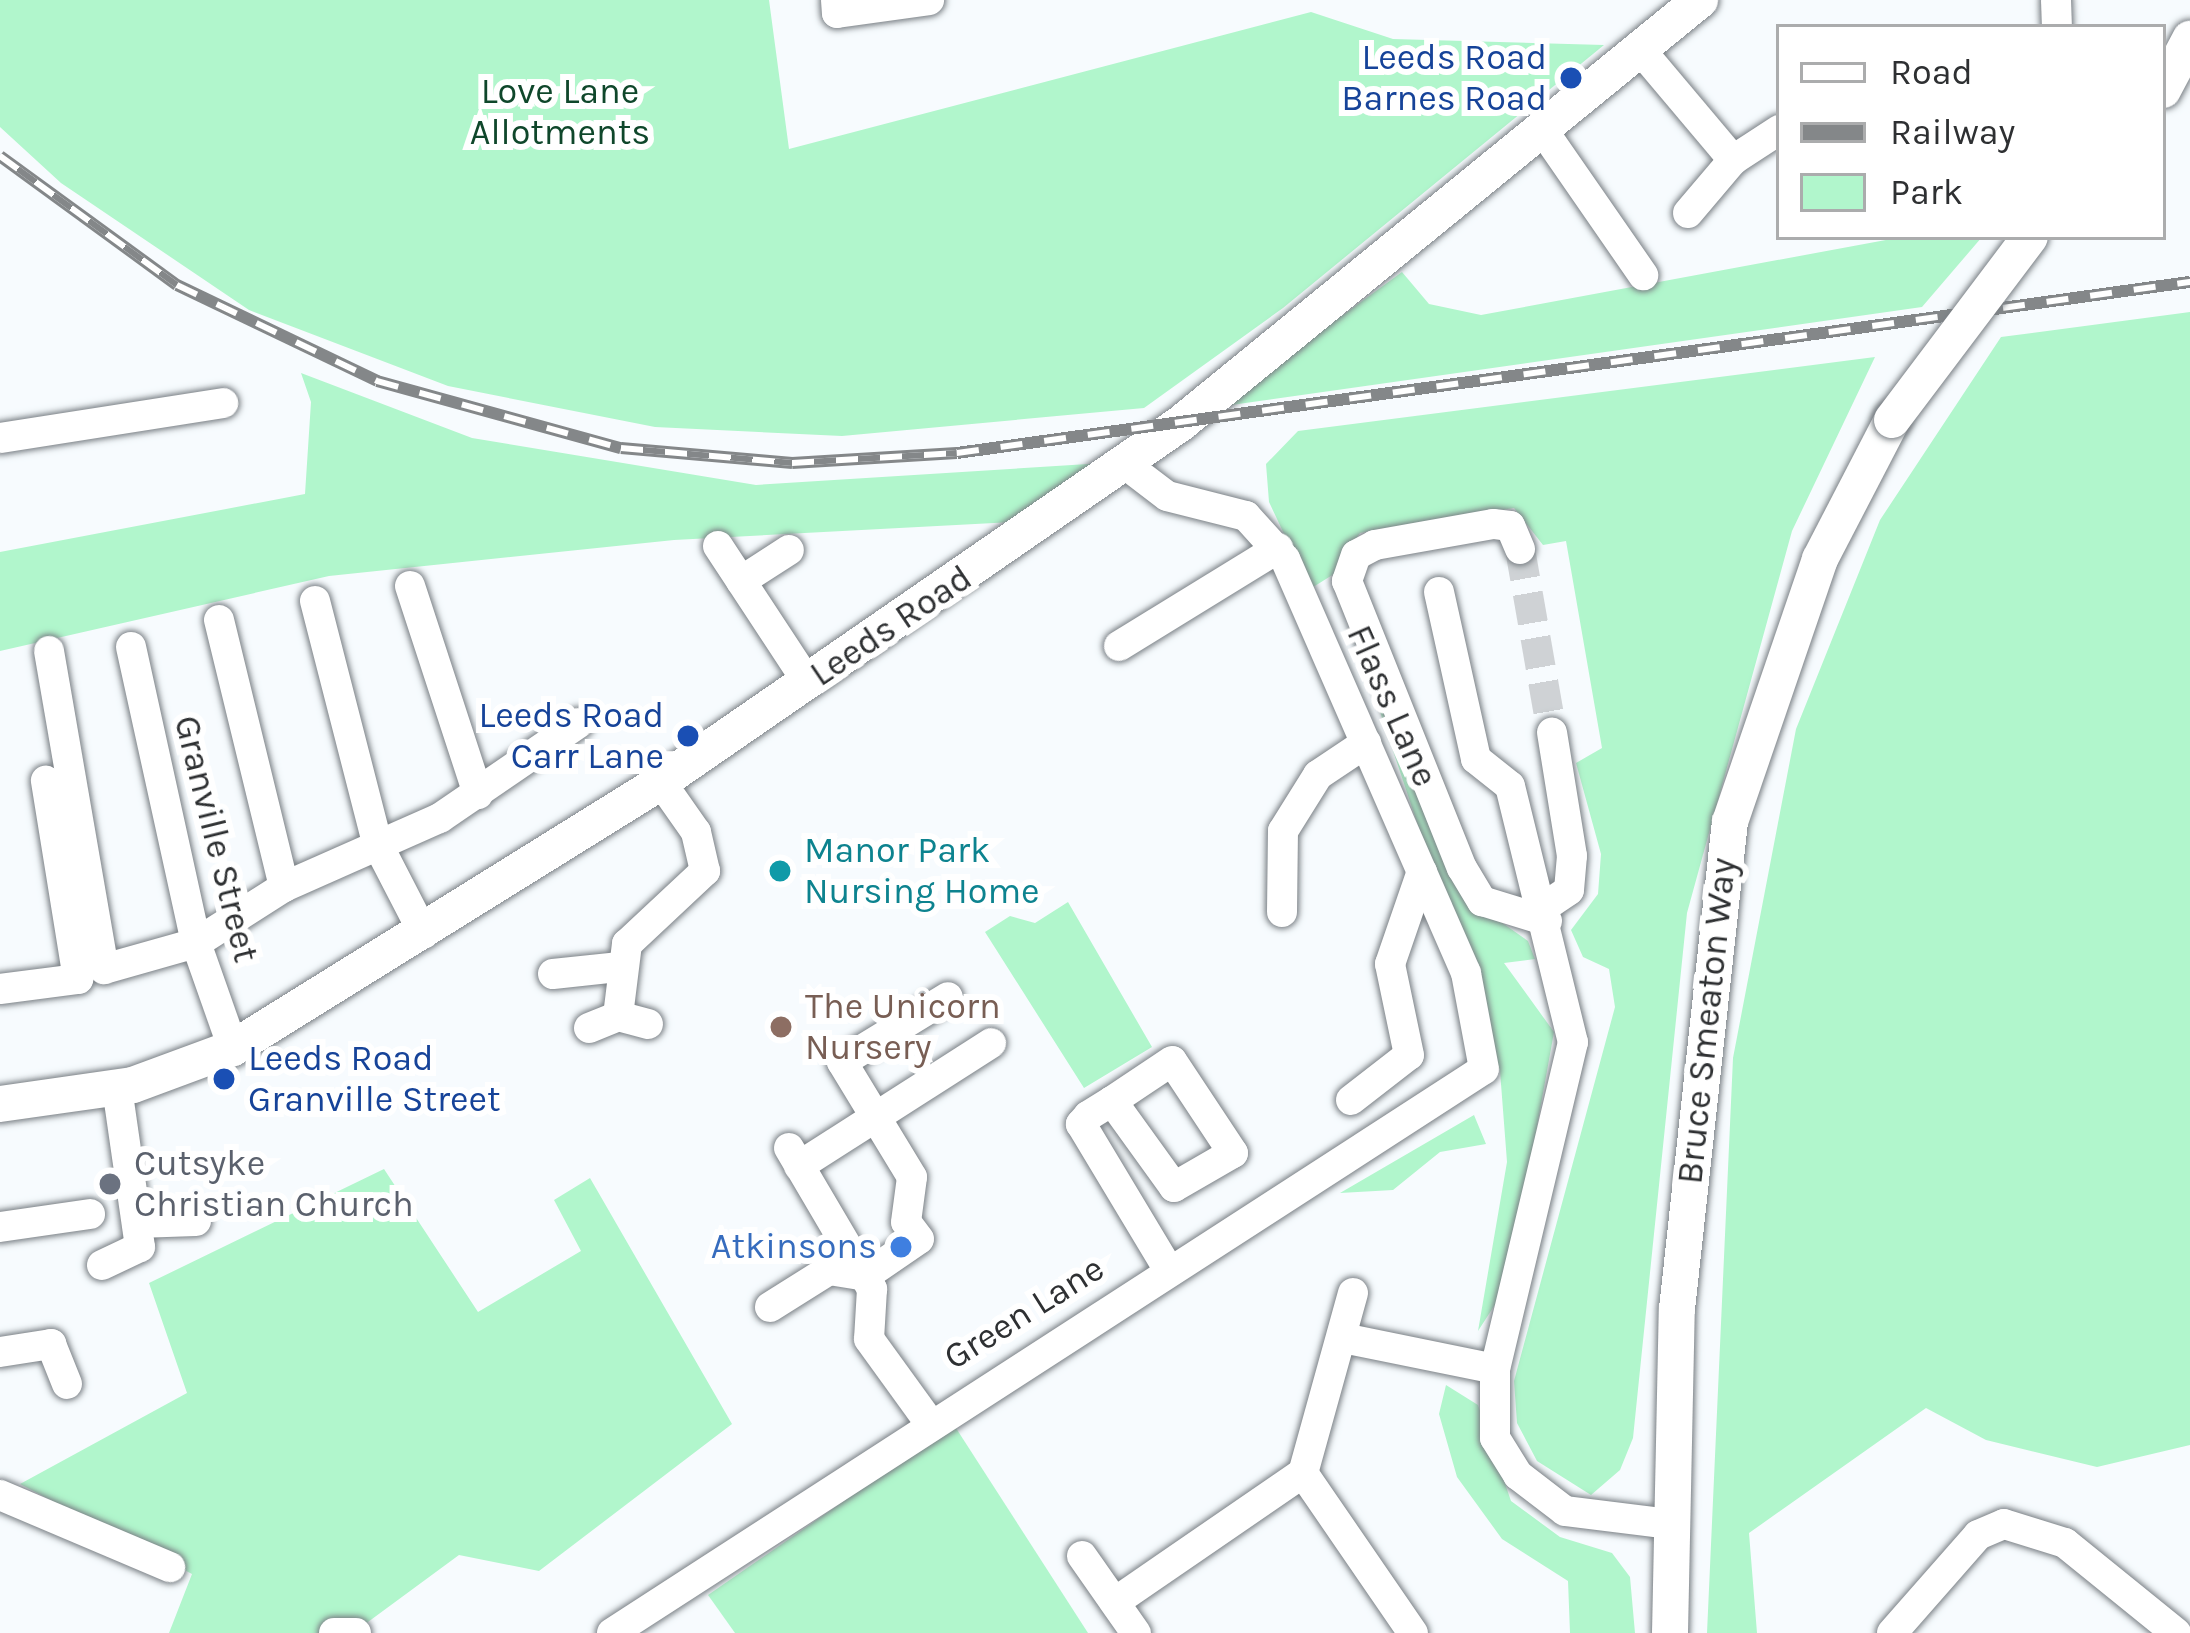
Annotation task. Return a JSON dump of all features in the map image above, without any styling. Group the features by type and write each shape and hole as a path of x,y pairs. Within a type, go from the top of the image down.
{"main road":[{"name":"Leeds Road","path":"0,1104 117,1088 233,1048 424,934 661,782 1124,464 1700,0"},
{"path":"2166,84 2190,39"},
{"name":"Bruce Smeaton Way","path":"1670,1633 1670,1524 1705,980 1730,822 1820,559 1892,419 2028,240"}],"street":[{"path":"836,0 837,13 929,0"},
{"path":"1638,46 1732,160"},
{"path":"1542,129 1643,275"},
{"path":"1688,213 1732,160 1776,132"},
{"path":"0,438 223,403"},
{"name":"Flass Lane","path":"1124,464 1167,496 1246,516 1278,548 1466,973 1484,1069"},
{"path":"1520,549 1510,526 1493,524 1376,545 1356,555 1347,581 1462,868 1483,901 1549,926"},
{"path":"718,546 808,683"},
{"path":"1119,646 1278,548"},
{"path":"741,581 789,550"},
{"path":"410,586 478,794"},
{"path":"1438,592 1476,759 1510,786 1549,926 1572,1079 1495,1369 1496,1438 1537,1493 1564,1511 1670,1524"},
{"path":"316,601 377,844 424,934"},
{"path":"219,620 284,887"},
{"name":"Granville Street","path":"131,647 196,943 233,1048"},
{"path":"49,651 104,969 196,943 284,887 478,794 579,723"},
{"path":"1549,926 1569,890 1571,856 1552,733"},
{"path":"1282,911 1283,830 1318,775 1366,743"},
{"path":"0,989 78,979 46,781"},
{"path":"618,1023 619,967 627,944 705,871 696,832 661,782"},
{"path":"1351,1100 1409,1055 1390,964 1422,871"},
{"path":"553,974 619,967"},
{"path":"770,1307 829,1270 865,1276 919,1239 906,1222 912,1177 842,1062 948,997"},
{"path":"927,1419 869,1339 865,1276 794,1157 875,1117 991,1043"},
{"name":"Green Lane","path":"612,1633 927,1419 1484,1069"},
{"path":"102,1264 137,1255 137,1223 117,1088"},
{"path":"1112,1101 1078,1134 1168,1269"},
{"path":"0,1227 90,1214"},
{"path":"137,1223 196,1221"},
{"path":"1115,1602 1303,1473 1353,1293"},
{"path":"1343,1338 1495,1369"},
{"path":"0,1352 52,1344 68,1384"},
{"path":"1303,1473 1413,1633"},
{"path":"0,1495 170,1567"},
{"path":"1892,1633 1978,1535 2004,1524 2065,1543 2176,1633"},
{"path":"1082,1556 1136,1633"},
{"path":"334,1633 356,1633"}],"green space":[{"name":"Love Lane Allotments","path":"0,0 769,0 789,149 1311,12 1393,39 1604,45 1283,308 1144,408 842,436 655,427 448,386 249,310 61,183 0,127"},
{"path":"1886,240 1979,240 1922,307 1217,407 1402,272 1429,304 1481,315"},
{"path":"2190,312 2190,1445 2097,1467 1986,1440 1926,1408 1749,1533 1757,1633 1707,1633 1733,1058 1796,729 1880,520 2001,337"},
{"path":"1875,357 1792,531 1687,913 1633,1438 1620,1470 1591,1495 1537,1461 1517,1423 1514,1381 1615,1007 1609,969 1583,957 1571,930 1598,894 1601,854 1576,763 1602,748 1566,541 1543,545 1514,508 1360,533 1334,573 1471,901 1528,941 1535,959 1504,963 1554,1032 1509,1283 1478,1331 1507,1162 1500,1071 1334,574 1310,589 1269,502 1266,464 1298,431"},
{"path":"301,373 472,438 756,485 1104,463 1013,522 674,540 329,576 0,651 0,552 305,494 311,402"},
{"path":"1068,902 1152,1047 1084,1088 985,932 1010,916 1035,923"},
{"path":"1474,1115 1486,1144 1440,1152 1393,1190 1340,1193"},
{"path":"384,1169 478,1312 581,1251 554,1200 590,1178 732,1424 539,1571 459,1555 353,1633 169,1633 192,1574 20,1484 187,1393 149,1283"},
{"path":"1446,1385 1478,1405 1511,1501 1560,1537 1612,1553 1630,1577 1635,1633 1570,1633 1568,1581 1502,1539 1457,1477 1439,1414"},
{"path":"954,1425 1088,1633 735,1633 708,1595"}],"tunnel":[{"path":"1520,549 1552,733"}],"railway":[{"path":"0,156 177,285 377,381 621,448 792,463 957,453 2190,282"}],"place":[{"name":"Leeds Road Barnes Road","path":"1571,78"},
{"name":"Leeds Road Carr Lane","path":"688,736"},
{"name":"Manor Park Nursing Home","path":"780,871"},
{"name":"The Unicorn Nursery","path":"781,1027"},
{"name":"Leeds Road Granville Street","path":"224,1079"},
{"name":"Cutsyke Christian Church","path":"110,1184"},
{"name":"Atkinsons","path":"901,1247"}]}
